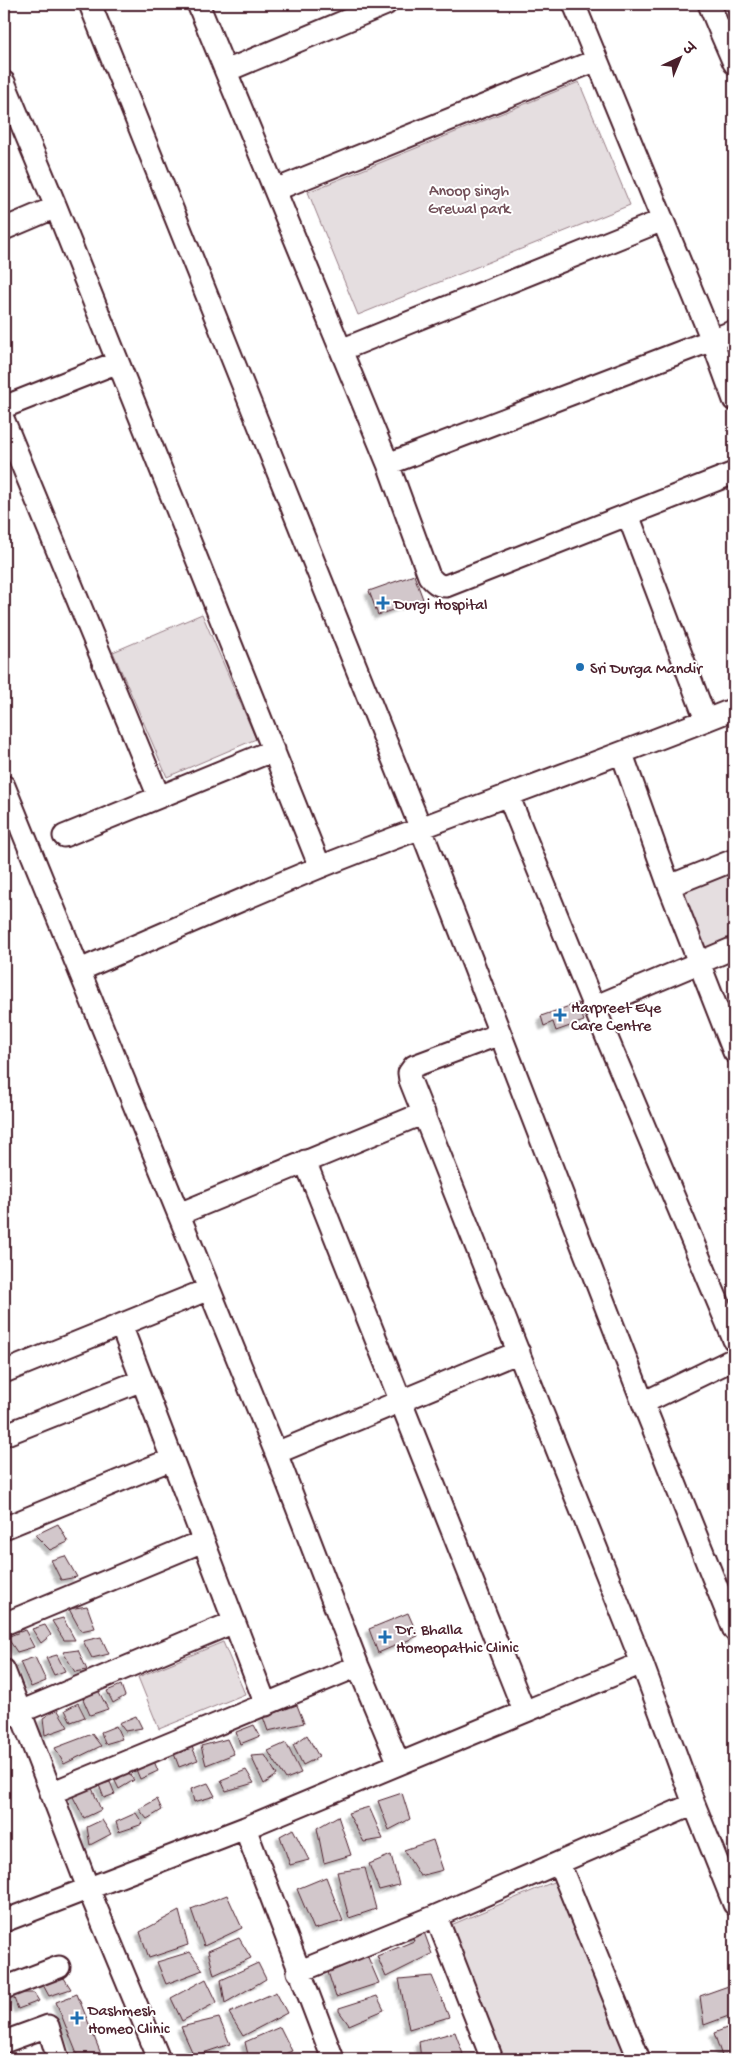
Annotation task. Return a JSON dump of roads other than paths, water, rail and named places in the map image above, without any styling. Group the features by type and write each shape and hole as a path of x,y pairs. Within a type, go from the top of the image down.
{"street":[{"path":"90,4 421,828 734,1630"},
{"path":"198,4 388,464 429,576 440,586 446,586 734,474"},
{"path":"226,71 386,4"},
{"path":"574,4 712,340 734,400"},
{"path":"709,4 728,31 734,63"},
{"path":"275,190 597,60"},
{"path":"4,82 56,207 320,868"},
{"path":"4,229 56,207"},
{"path":"341,350 663,220"},
{"path":"388,464 734,331"},
{"path":"4,408 118,362"},
{"path":"4,422 159,797"},
{"path":"628,515 706,720"},
{"path":"80,970 320,868 508,795 622,754 734,709"},
{"path":"64,836 274,750"},
{"path":"622,754 669,886 734,1052"},
{"path":"4,786 9,815 80,970 276,1453 358,1666 399,1764"},
{"path":"508,795 594,1007 734,1340"},
{"path":"669,886 734,860"},
{"path":"594,1007 734,948"},
{"path":"500,1034 414,1066 409,1073 410,1080 642,1663 694,1804 734,1904"},
{"path":"179,1214 424,1112"},
{"path":"305,1161 524,1711"},
{"path":"4,1372 121,1326 209,1288"},
{"path":"121,1326 266,1705"},
{"path":"276,1453 518,1352"},
{"path":"644,1403 734,1359"},
{"path":"4,1435 142,1380"},
{"path":"4,1528 172,1459"},
{"path":"4,1624 203,1541"},
{"path":"12,1714 234,1622"},
{"path":"4,1921 245,1828 642,1663"},
{"path":"51,1793 358,1666"},
{"path":"4,1670 12,1714 51,1793 159,2059"},
{"path":"298,1972 436,1916 694,1804"},
{"path":"245,1828 298,1972 333,2059"},
{"path":"559,1863 639,2059"},
{"path":"436,1916 492,2059"},
{"path":"4,1988 58,1967"},
{"path":"4,2042 48,2026 58,2059"}],"place":[{"name":"Durgi Hospital","path":"383,603"},
{"name":"Sri Durga Mandir","path":"580,667"},
{"name":"Harpreet Eye Care Centre","path":"560,1015"},
{"name":"Dr. Bhalla Homeopathic Clinic","path":"385,1637"},
{"name":"Dashmesh Homeo Clinic","path":"77,2018"}],"park label":[{"name":"Anoop singh Grewal park","path":"469,198"}]}
